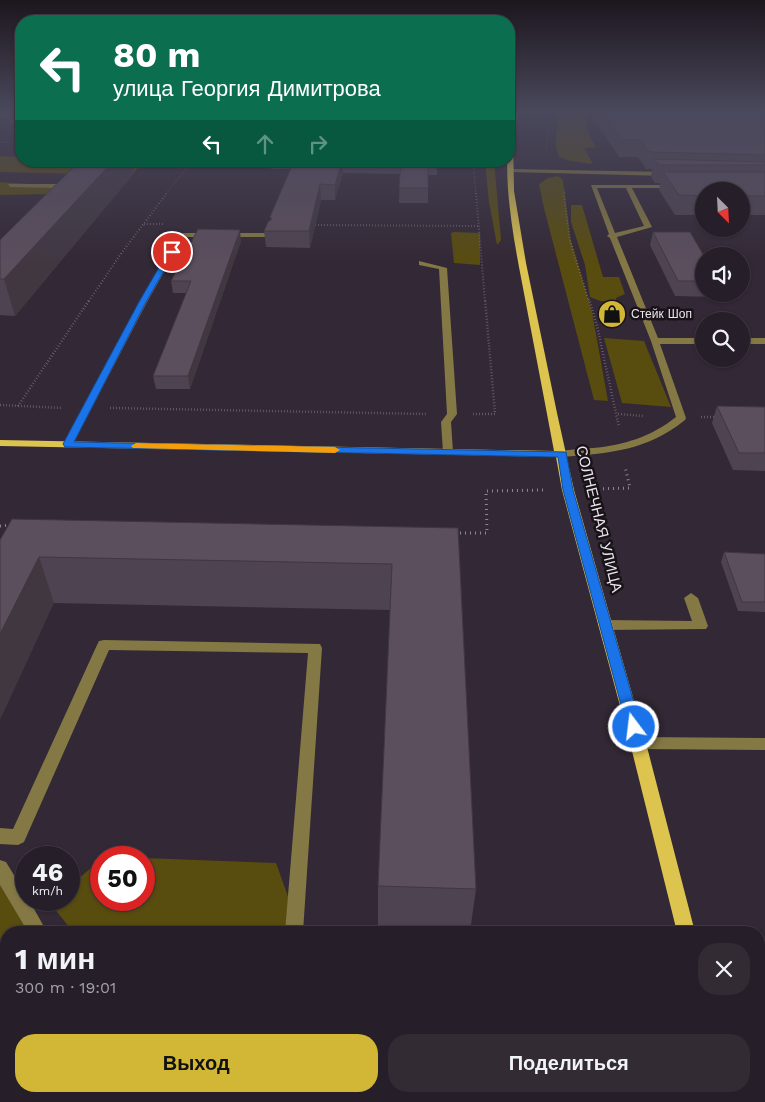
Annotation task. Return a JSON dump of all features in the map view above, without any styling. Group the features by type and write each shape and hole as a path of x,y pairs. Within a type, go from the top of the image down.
{"main road":[{"name":"СОЛНЕЧНАЯ УЛИЦА","path":"511,167 511,191 522,263 568,490 638,743 684,926"},
{"path":"1,444 562,454"}],"street":[{"path":"511,170 677,174"},
{"path":"667,174 677,186"},
{"path":"10,185 60,186 52,194"},
{"path":"562,454 622,449 644,442 667,431 681,418 655,341 611,236 593,186 687,186"},
{"path":"611,236 648,227 628,186"},
{"path":"68,444 143,302 182,235 268,235"},
{"path":"422,264 443,268 452,414 446,422 448,452"},
{"path":"655,341 695,341"},
{"path":"750,341 765,341"},
{"path":"605,625 701,626 690,598"},
{"path":"0,836 18,837 104,645 315,648 294,926"},
{"path":"638,743 765,744"},
{"path":"0,868 34,926"}],"path":[{"path":"17,407 120,255 187,167"},
{"path":"0,405 17,407 495,414 474,167"},
{"path":"564,189 570,241 597,326 618,414"},
{"path":"144,224 164,224"},
{"path":"310,225 479,226"},
{"path":"448,533 487,533 486,491 502,490"},
{"path":"0,526 14,525"}],"shaded area":[{"path":"0,161 15,161 15,167 138,167 132,175 0,172"},
{"path":"574,161 592,161 593,164"},
{"path":"486,167 495,167 501,240 497,245 489,202"},
{"path":"558,176 563,180 570,237 592,312 608,401 594,400 544,208 539,184 548,178"},
{"path":"0,182 60,186 52,194 0,195"},
{"path":"571,205 582,205 603,277 619,277 625,294 616,298 616,302 600,301 590,297 585,265 571,222"},
{"path":"451,233 480,233 480,265 454,263"},
{"path":"604,338 644,341 671,407 622,403"},
{"path":"155,858 276,863 295,916 294,926 68,926 56,911 80,911 80,877 90,869 90,911 155,911"},
{"path":"0,868 15,893 15,911 26,911 34,926 0,926"}],"building":[{"path":"656,161 765,162 765,165 658,165"},
{"path":"74,167 107,167 4,279 0,279 0,240"},
{"path":"291,167 340,167 335,185 320,184 309,231 264,231 268,222 272,219 270,217"},
{"path":"401,167 428,167 428,188 399,188"},
{"path":"663,172 765,172 765,196 750,196 750,182 695,182 695,196 679,195"},
{"path":"198,229 240,230 188,376 153,376 191,281 171,281"},
{"path":"653,232 690,232 699,247 695,247 695,281 678,281"},
{"path":"717,406 765,407 765,453 739,453"},
{"path":"12,519 458,528 476,889 378,886 392,564 39,557 0,634 0,540"},
{"path":"724,552 765,554 765,602 742,602"}],"slow traffic":[{"path":"136,446 335,450"}],"place":[{"name":"Стейк Шоп","path":"612,314"}],"route":[{"path":"172,252 143,302 68,444 562,454 568,490 634,727"}]}
